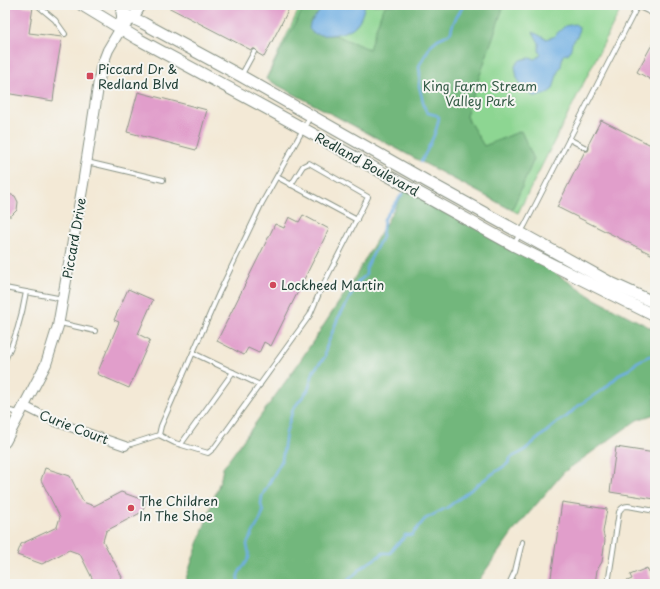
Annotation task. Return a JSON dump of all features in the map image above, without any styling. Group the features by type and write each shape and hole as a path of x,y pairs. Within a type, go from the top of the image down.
{"main road":[{"name":"Redland Boulevard","path":"82,5 138,39 304,128 514,245 655,316"},
{"name":"Redland Boulevard","path":"124,9 133,18 241,76 520,233 611,283 655,303"}],"street":[{"name":"Piccard Drive","path":"5,442 46,364 59,323 87,162 101,68 108,50 121,28 133,18 141,5"},
{"path":"642,5 655,12"},
{"name":"Piccard Drive","path":"121,28 124,9"},
{"name":"Curie Court","path":"22,410 125,446"}],"lane":[{"path":"36,5 55,20 65,34"},
{"path":"514,245 638,5"},
{"path":"241,76 254,52"},
{"path":"159,435 161,426 193,353 262,203 311,116"},
{"path":"569,139 586,148"},
{"path":"87,162 163,180"},
{"path":"125,446 159,435 175,443 208,453 214,448 310,315 321,289 368,197 309,164 303,166 291,185"},
{"path":"277,177 357,220"},
{"path":"5,288 63,299"},
{"path":"5,360 20,323 26,292"},
{"path":"59,323 95,331"},
{"path":"193,353 260,385"},
{"path":"181,444 233,372"},
{"path":"5,410 22,410"},
{"path":"608,584 621,509 628,506 655,510"},
{"path":"509,584 515,571 522,542"}],"green space":[{"name":"King Farm Stream Valley Park","path":"301,5 623,5 518,213 266,79"},
{"name":"King Farm Stream Valley Park","path":"305,5 325,5 310,23 321,35 335,35 369,49 382,11 386,5 504,5 466,116 484,146 521,131 534,159 512,210 266,79"},
{"path":"408,185 513,245 593,298 655,330 655,414 637,420 564,472 512,533 476,584 184,584 221,478 223,468 296,367 351,284"}],"water":[{"path":"325,5 365,5 358,23 347,31 329,35 313,33 309,29 310,23"},
{"path":"575,24 579,27 578,35 572,43 569,53 563,55 553,89 536,97 526,92 517,78 515,66 520,60 529,58 535,59 541,54 539,51 539,43 533,32 546,39 553,37 565,26"}],"building":[{"path":"5,5 33,7 29,33 62,37 54,85 53,101 5,93"},
{"path":"164,5 291,5 264,57 257,53 255,49 251,50"},
{"path":"655,39 655,82 637,72"},
{"path":"138,92 207,110 196,150 127,132"},
{"path":"601,120 655,147 655,256 557,207 585,151 588,151 588,145"},
{"path":"5,193 15,196 18,202 17,210 11,216 5,216"},
{"name":"Lockheed Martin","path":"303,215 329,229 271,346 264,342 259,353 248,348 244,355 217,341 275,224 284,228 289,217 299,222"},
{"path":"128,289 153,300 138,334 150,340 129,388 97,374 119,322 114,320"},
{"path":"616,447 655,453 655,499 610,492"},
{"path":"45,468 70,476 83,502 94,506 121,492 146,501 142,512 106,531 103,541 122,577 119,584 105,584 93,580 80,554 69,550 42,564 17,555 21,544 57,527 60,517 41,480"},
{"path":"562,502 607,509 603,532 605,540 602,562 597,570 595,584 550,584"},
{"path":"647,568 653,584 620,584 632,579 630,575"}],"waterway":[{"path":"421,162 434,135 439,117 428,113 425,109 419,86 419,66 431,45 438,39 451,32 454,21 464,5"},
{"path":"239,584 239,572 248,561 249,557 247,544 263,512 261,504 262,496 282,460 286,433 293,409 308,390 314,370 325,357 326,348 338,318 358,282 366,275 366,269 382,237 384,219 403,193"},
{"path":"344,584 366,564 383,553 390,553 405,535 412,535 425,519 448,507 506,465 512,457 522,452 578,406 604,389 621,373 630,369 637,362 649,356 655,356"}],"place":[{"name":"Piccard Dr & Redland Blvd","path":"90,76"},
{"name":"Lockheed Martin","path":"273,285"},
{"name":"The Children In The Shoe","path":"131,508"}]}
